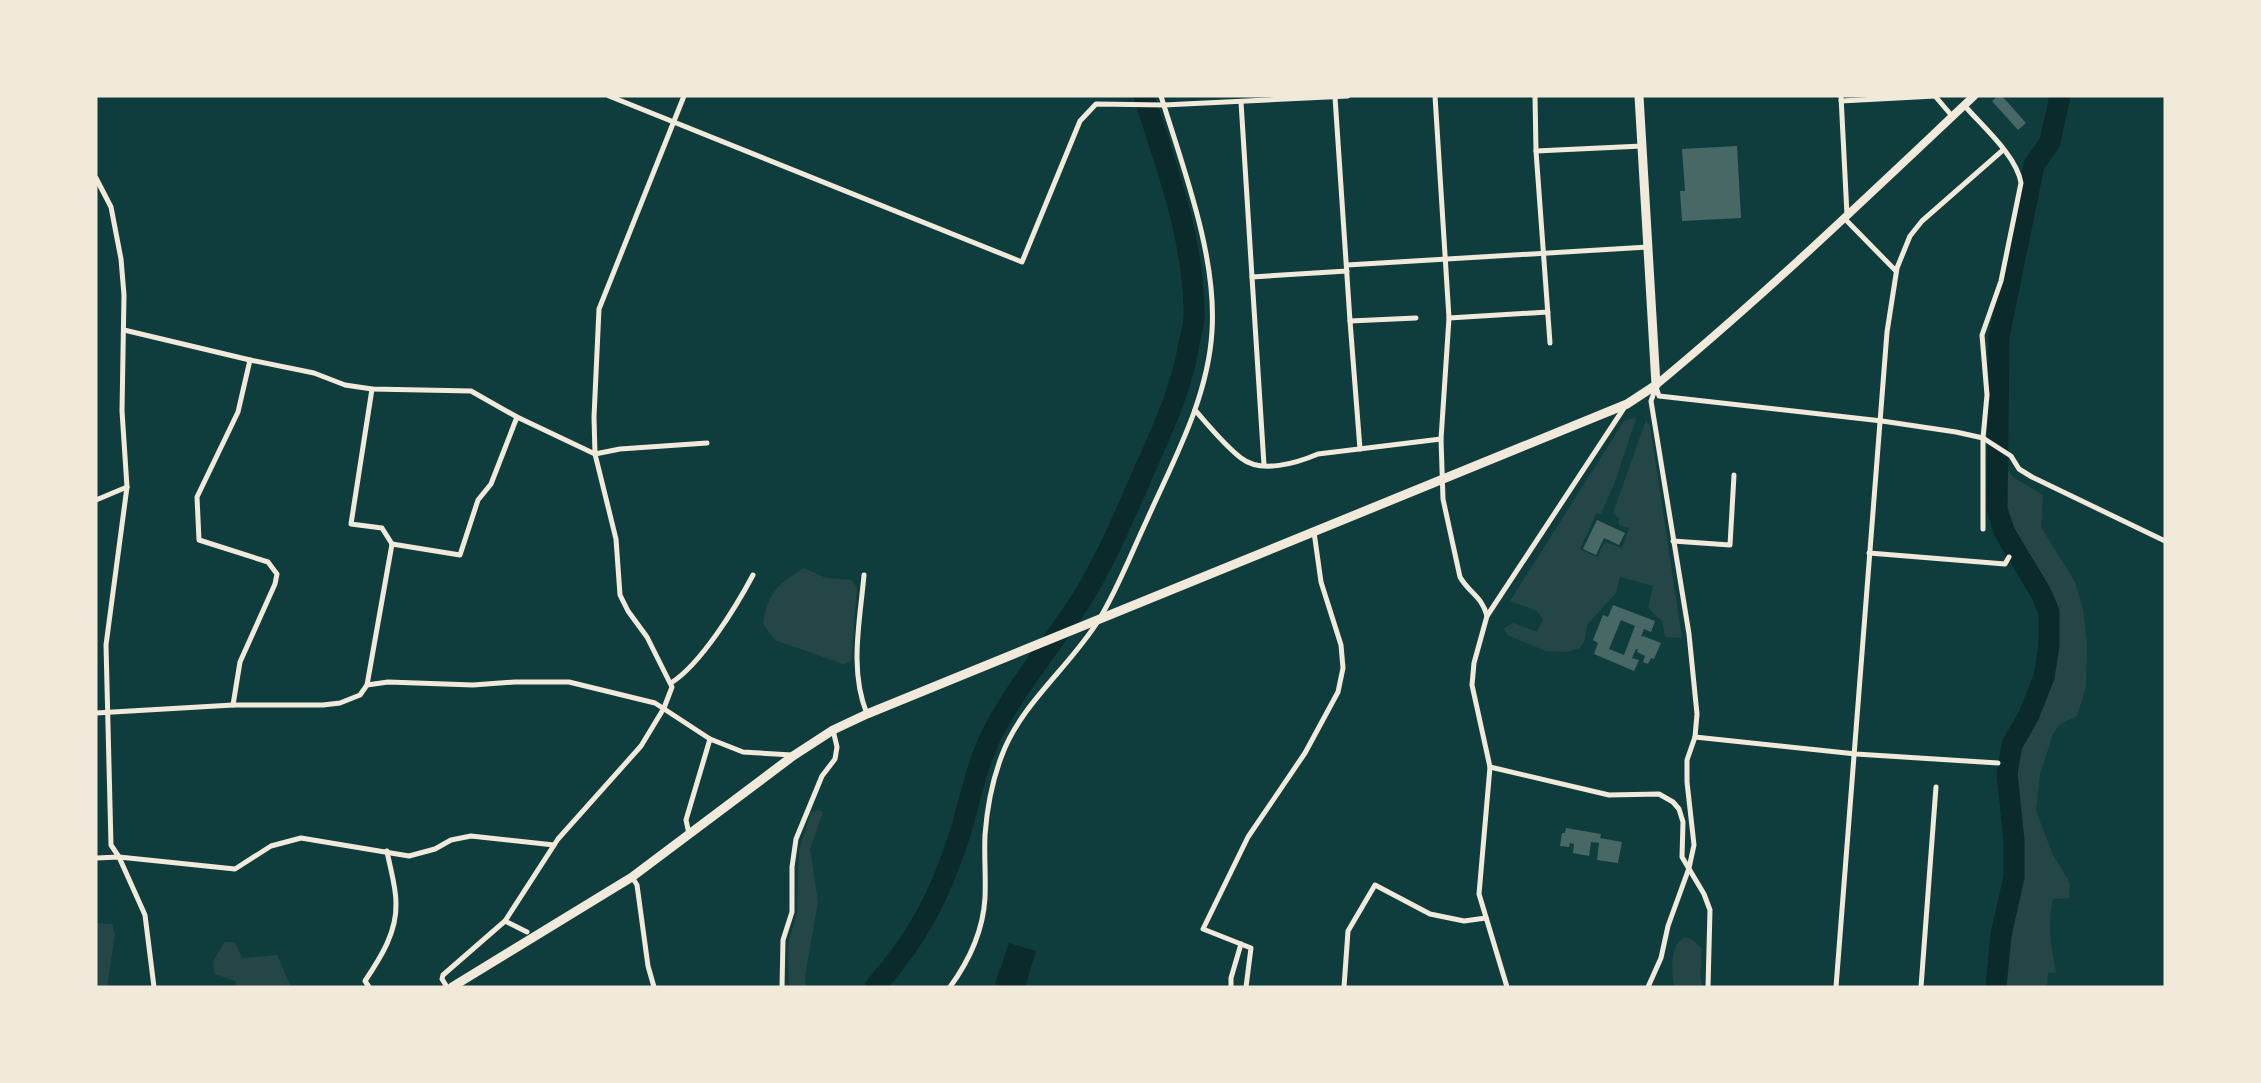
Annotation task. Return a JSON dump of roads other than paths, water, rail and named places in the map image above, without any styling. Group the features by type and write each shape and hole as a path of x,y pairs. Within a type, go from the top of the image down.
{"highway":[{"path":"450,987 632,877 793,756 833,730 1314,530 1627,404 1656,385 1639,96"}],"main road":[{"path":"1656,385 1702,347 1846,217 1974,96"}],"street":[{"path":"609,96 1022,262 1080,121 1096,104 1164,105 1348,96"},
{"path":"450,987 442,979 443,975 505,921 554,845 641,746 669,698 671,683 647,637 628,611 620,595 616,539 595,454 594,417 599,309 684,96"},
{"path":"950,987 970,955 980,925 985,900 985,835 993,781 1003,752 1016,727 1034,701 1067,663 1099,620 1195,410 1208,365 1212,321 1210,284 1203,238 1161,96"},
{"path":"1435,96 1449,318 1441,439 1443,499 1458,571 1463,583 1483,602 1487,616"},
{"path":"1535,96 1536,151 1550,344"},
{"path":"1896,271 1846,217 1841,99 1935,96 1952,116"},
{"path":"1335,97 1360,449"},
{"path":"1241,102 1264,465"},
{"path":"1964,105 2019,171 2021,183 2001,281 1982,335 1987,395 1983,438 1983,528"},
{"path":"1536,151 1641,146"},
{"path":"1836,987 1889,311 1896,271 1910,236 1922,221 2003,150"},
{"path":"96,178 111,207 121,259 124,295 122,411 127,487 106,645 111,845 119,857 145,915 154,987"},
{"path":"1252,277 1447,259 1648,247"},
{"path":"1449,318 1548,312"},
{"path":"1350,321 1416,318"},
{"path":"124,330 314,373 345,386 372,389 471,391 517,417 595,454 630,448 707,443"},
{"path":"233,705 240,662 275,584 277,574 267,562 199,540 197,497 238,411 250,360"},
{"path":"1656,385 1659,396 1882,421 1983,438 2011,456 2019,469 2032,477 2165,541"},
{"path":"1648,987 1661,958 1668,926 1689,868 1694,845 1687,782 1687,760 1695,737 1696,714 1689,634 1651,401 1656,385"},
{"path":"96,713 233,705 340,703 360,695 367,685 392,544 382,528 351,524 372,389"},
{"path":"1507,987 1479,894 1490,767 1472,685 1474,663 1487,616 1627,404"},
{"path":"1195,410 1241,459 1252,464 1283,464 1302,461 1318,454 1441,439"},
{"path":"392,544 460,555 478,500 491,484 517,417"},
{"path":"1673,542 1730,545 1734,475"},
{"path":"96,500 127,487"},
{"path":"1246,987 1251,948 1203,929 1248,837 1305,753 1338,692 1343,668 1341,645 1321,582 1314,530"},
{"path":"1869,553 2005,564 2009,557"},
{"path":"671,683 681,677 694,663 729,615 753,575"},
{"path":"864,575 856,665 860,696 867,714"},
{"path":"367,685 388,682 473,685 569,682 656,703 710,739 743,752 793,756"},
{"path":"782,987 783,940 792,912 792,867 796,839 822,776 835,759 837,747 833,730"},
{"path":"1695,737 1856,754 1998,764"},
{"path":"689,834 686,820 710,739"},
{"path":"1490,767 1609,795 1659,794 1673,802 1679,809 1683,822 1682,857 1704,894 1710,910 1708,987"},
{"path":"1921,987 1936,788"},
{"path":"96,858 119,857 235,869 271,846 301,838 409,856 435,849 451,840 471,836 554,845"},
{"path":"369,987 365,981 389,939 397,902 387,851"},
{"path":"632,877 637,885 648,966 654,987"},
{"path":"1344,987 1347,931 1375,885 1430,914 1464,921 1486,918"},
{"path":"505,921 527,932"},
{"path":"1231,987 1231,978 1241,944"}],"waterway":[{"path":"875,987 904,951 936,897 960,834 977,772 991,736 1023,682 1083,597 1100,566 1159,437 1182,374 1194,317 1189,255 1177,201 1144,96"},
{"path":"1996,987 2001,935 2014,877 2014,841 2007,773 2012,745 2029,715 2044,677 2049,646 2049,612 2041,593 2005,533 1997,510 1999,337 2034,165 2050,142 2060,96"}]}
